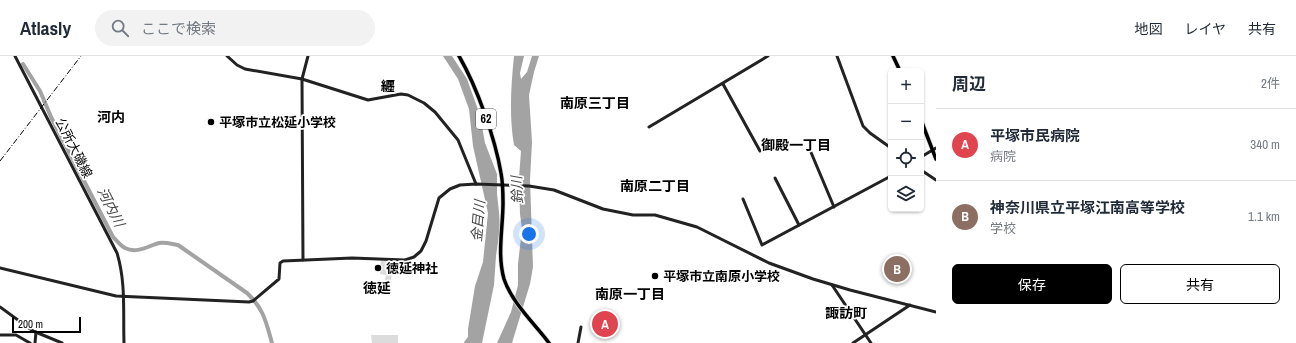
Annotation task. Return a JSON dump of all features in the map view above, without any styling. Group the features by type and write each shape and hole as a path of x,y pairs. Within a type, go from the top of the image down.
{"main road":[{"name":"62","path":"459,56 470,76 489,126 501,169 503,220 501,262 504,278 509,290 524,312 549,343"},
{"path":"893,56 899,68"},
{"path":"924,127 934,149 936,159"}],"street":[{"name":"公所大磯線","path":"15,56 113,245 121,268 124,296 124,343"},
{"path":"227,56 237,65 246,69 302,79 368,100 401,94 408,95 424,103 435,112 458,140 476,184"},
{"path":"303,260 302,79 308,56"},
{"path":"649,127 768,56"},
{"path":"837,56 863,126 888,146"},
{"path":"723,84 760,151"},
{"path":"924,155 934,149"},
{"path":"810,150 834,207"},
{"path":"924,172 936,180"},
{"path":"775,178 799,225"},
{"path":"743,199 762,245 888,178"},
{"path":"0,268 124,296 245,302 255,299 279,279 281,262 352,258 398,261 414,257 424,246 439,198 446,191 454,186 476,184 502,185 554,190 603,209 633,215 655,215 697,227 769,262 832,285 936,312"},
{"path":"832,285 871,343"},
{"path":"853,343 910,305"},
{"path":"0,307 36,332 62,343"},
{"path":"578,343 581,327"},
{"path":"35,343 36,332"},
{"path":"0,335 16,335 30,343"}],"shaded area":[{"path":"443,56 452,56 467,79 480,115 485,143 497,174 500,228 494,285 482,343 468,343 468,329 475,286 483,262 488,213 473,146 469,109 458,79"},
{"path":"514,56 524,56 520,73 521,79 527,72 532,56 539,56 529,95 532,142 530,180 533,267 530,284 512,343 497,343 511,312 518,285 518,264 522,229 519,178 521,151 514,145 511,123 511,89"},
{"path":"381,261 386,261 386,266 393,267 390,285 384,284 386,275 380,274"},
{"path":"371,335 398,335 398,343 372,343"}],"waterway":[{"name":"河内川","path":"23,64 40,91 51,117 113,237 129,250 138,250 159,243 178,245 247,293 253,299 264,316 272,343"},
{"name":"金目川","path":"466,343 471,336"}],"railway":[{"path":"0,161 81,56"}],"place":[{"name":"平塚市立松延小学校","path":"211,122"},
{"name":"徳延神社","path":"378,268"},
{"name":"神奈川県立平塚江南高等学校","path":"897,269"},
{"name":"平塚市立南原小学校","path":"655,276"},
{"name":"平塚市民病院","path":"605,324"}],"district":[{"name":"纒","path":"388,86"},
{"name":"南原三丁目","path":"595,103"},
{"name":"河内","path":"111,117"},
{"name":"御殿一丁目","path":"796,145"},
{"name":"南原二丁目","path":"655,186"},
{"name":"徳延","path":"377,288"},
{"name":"南原一丁目","path":"630,294"},
{"name":"諏訪町","path":"846,313"}],"water label":[{"name":"鈴川","path":"517,190"}]}
